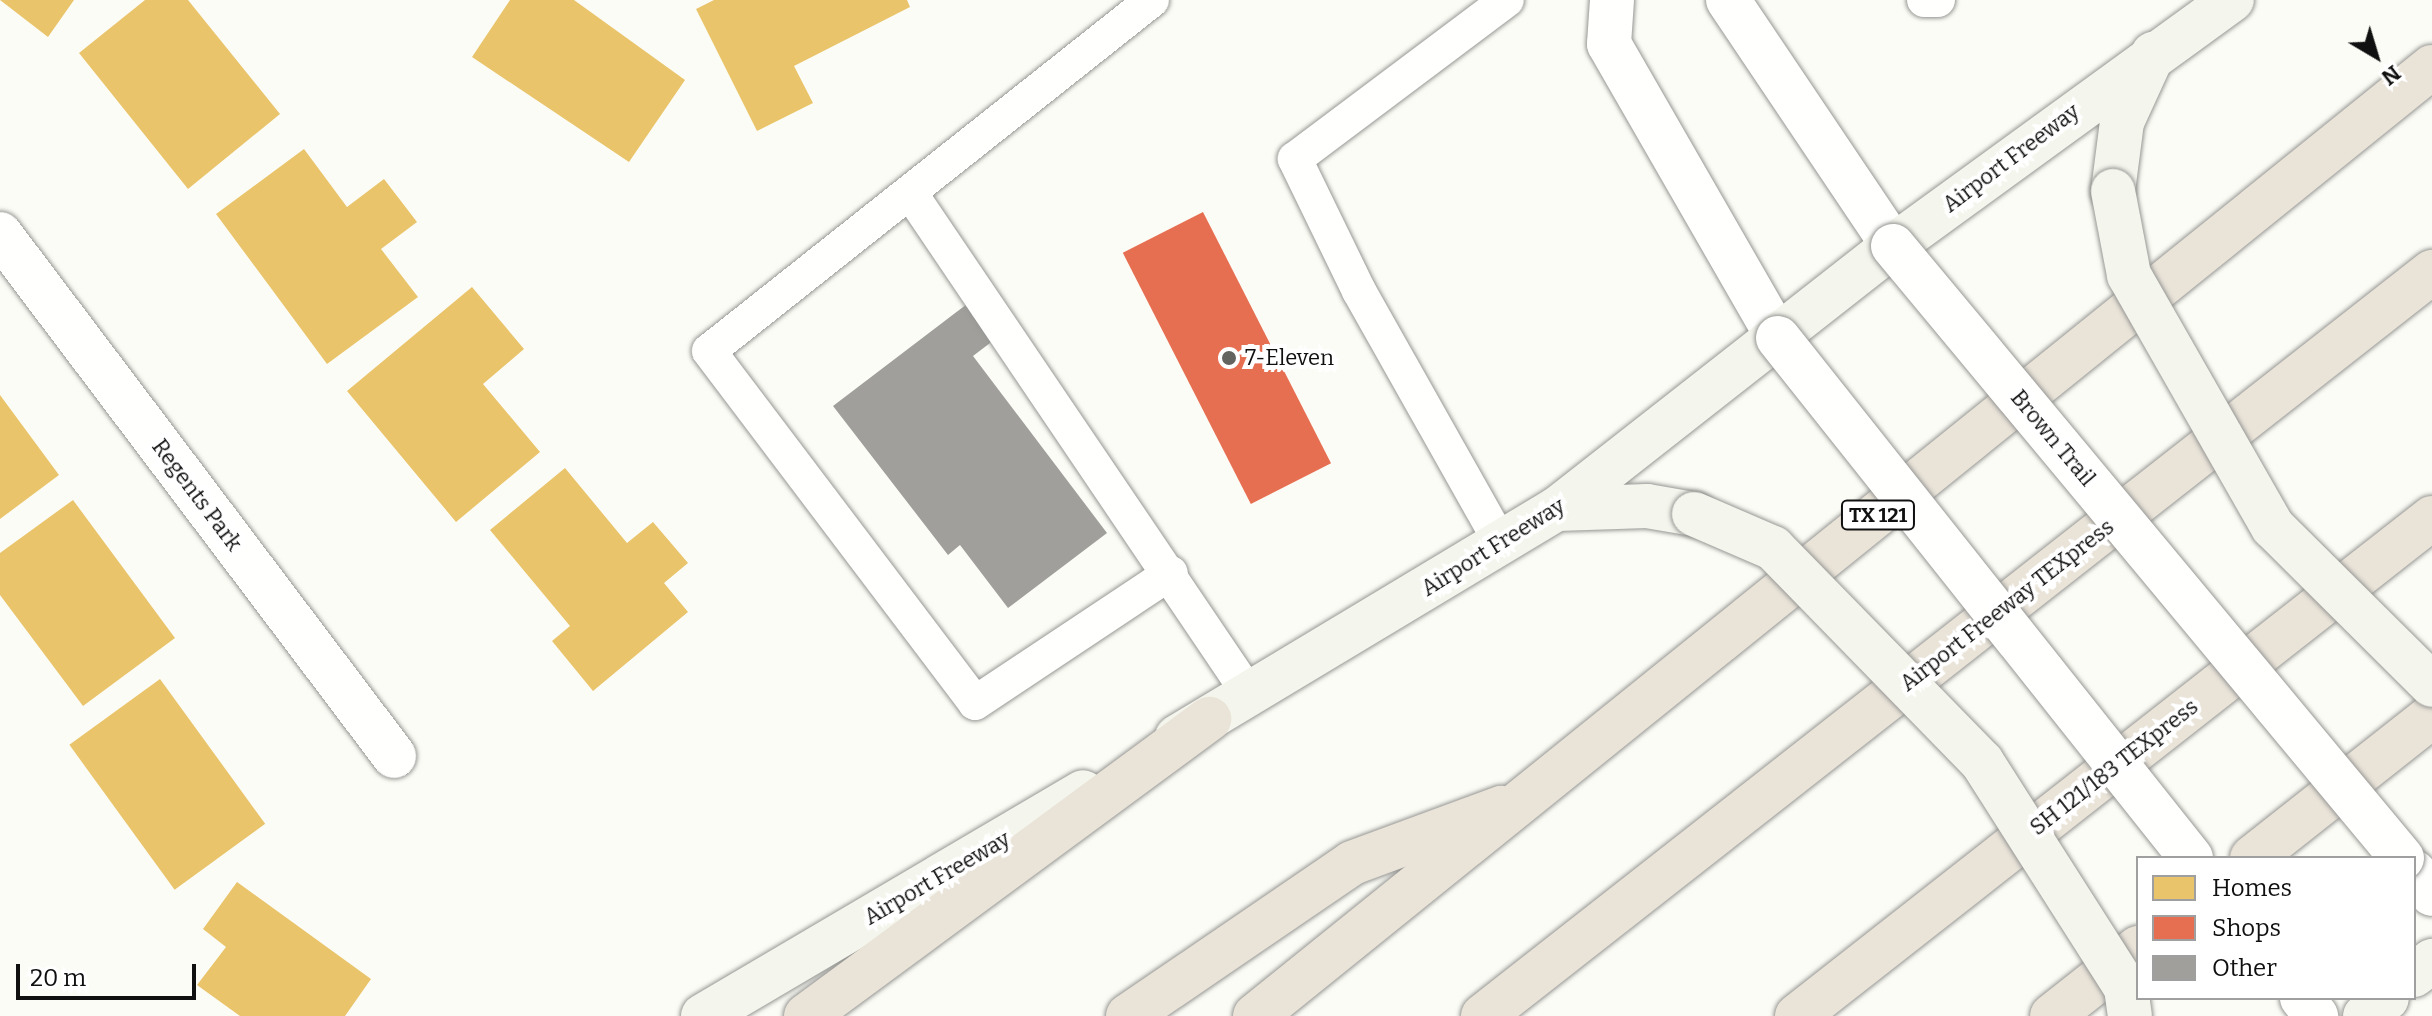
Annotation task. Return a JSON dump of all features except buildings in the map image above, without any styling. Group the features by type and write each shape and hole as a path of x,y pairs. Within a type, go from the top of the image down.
{"highway":[{"name":"TX 121","path":"1255,1016 1537,795 2432,67"},
{"name":"Airport Freeway TEXpress","path":"1483,1016 2432,272"},
{"name":"SH 121/183 TEXpress","path":"1797,1016 2432,518"},
{"path":"2255,856 2432,716"},
{"path":"806,1016 1209,719"},
{"path":"1128,1016 1352,863 1537,795"},
{"path":"2052,1016 2136,950"}],"main road":[{"name":"Airport Freeway","path":"703,1016 1209,719 1557,509 1893,246 2154,52 2232,0"},
{"path":"2154,52 2122,122 2113,191 2129,275 2273,527 2432,685"},
{"path":"1557,509 1647,506 1694,514 1773,548 1982,762 2126,988 2130,1016"},
{"path":"2416,973 2432,961"},
{"path":"2365,1016 2385,1000"}],"street":[{"path":"1612,0 1609,44 1778,338 2189,856"},
{"name":"Brown Trail","path":"1728,0 1893,246 2400,856"},
{"name":"Regents Park","path":"0,234 394,756"},
{"path":"2416,874 2432,894"},
{"path":"2304,1000 2316,1016"}],"lane":[{"path":"1152,0 709,351 975,703 1171,573"},
{"path":"1501,543 1359,291 1295,159 1507,0"},
{"path":"1924,0 1938,0"},
{"path":"911,194 1171,573 1249,694"}],"place":[{"name":"7-Eleven","path":"1229,358"}]}
